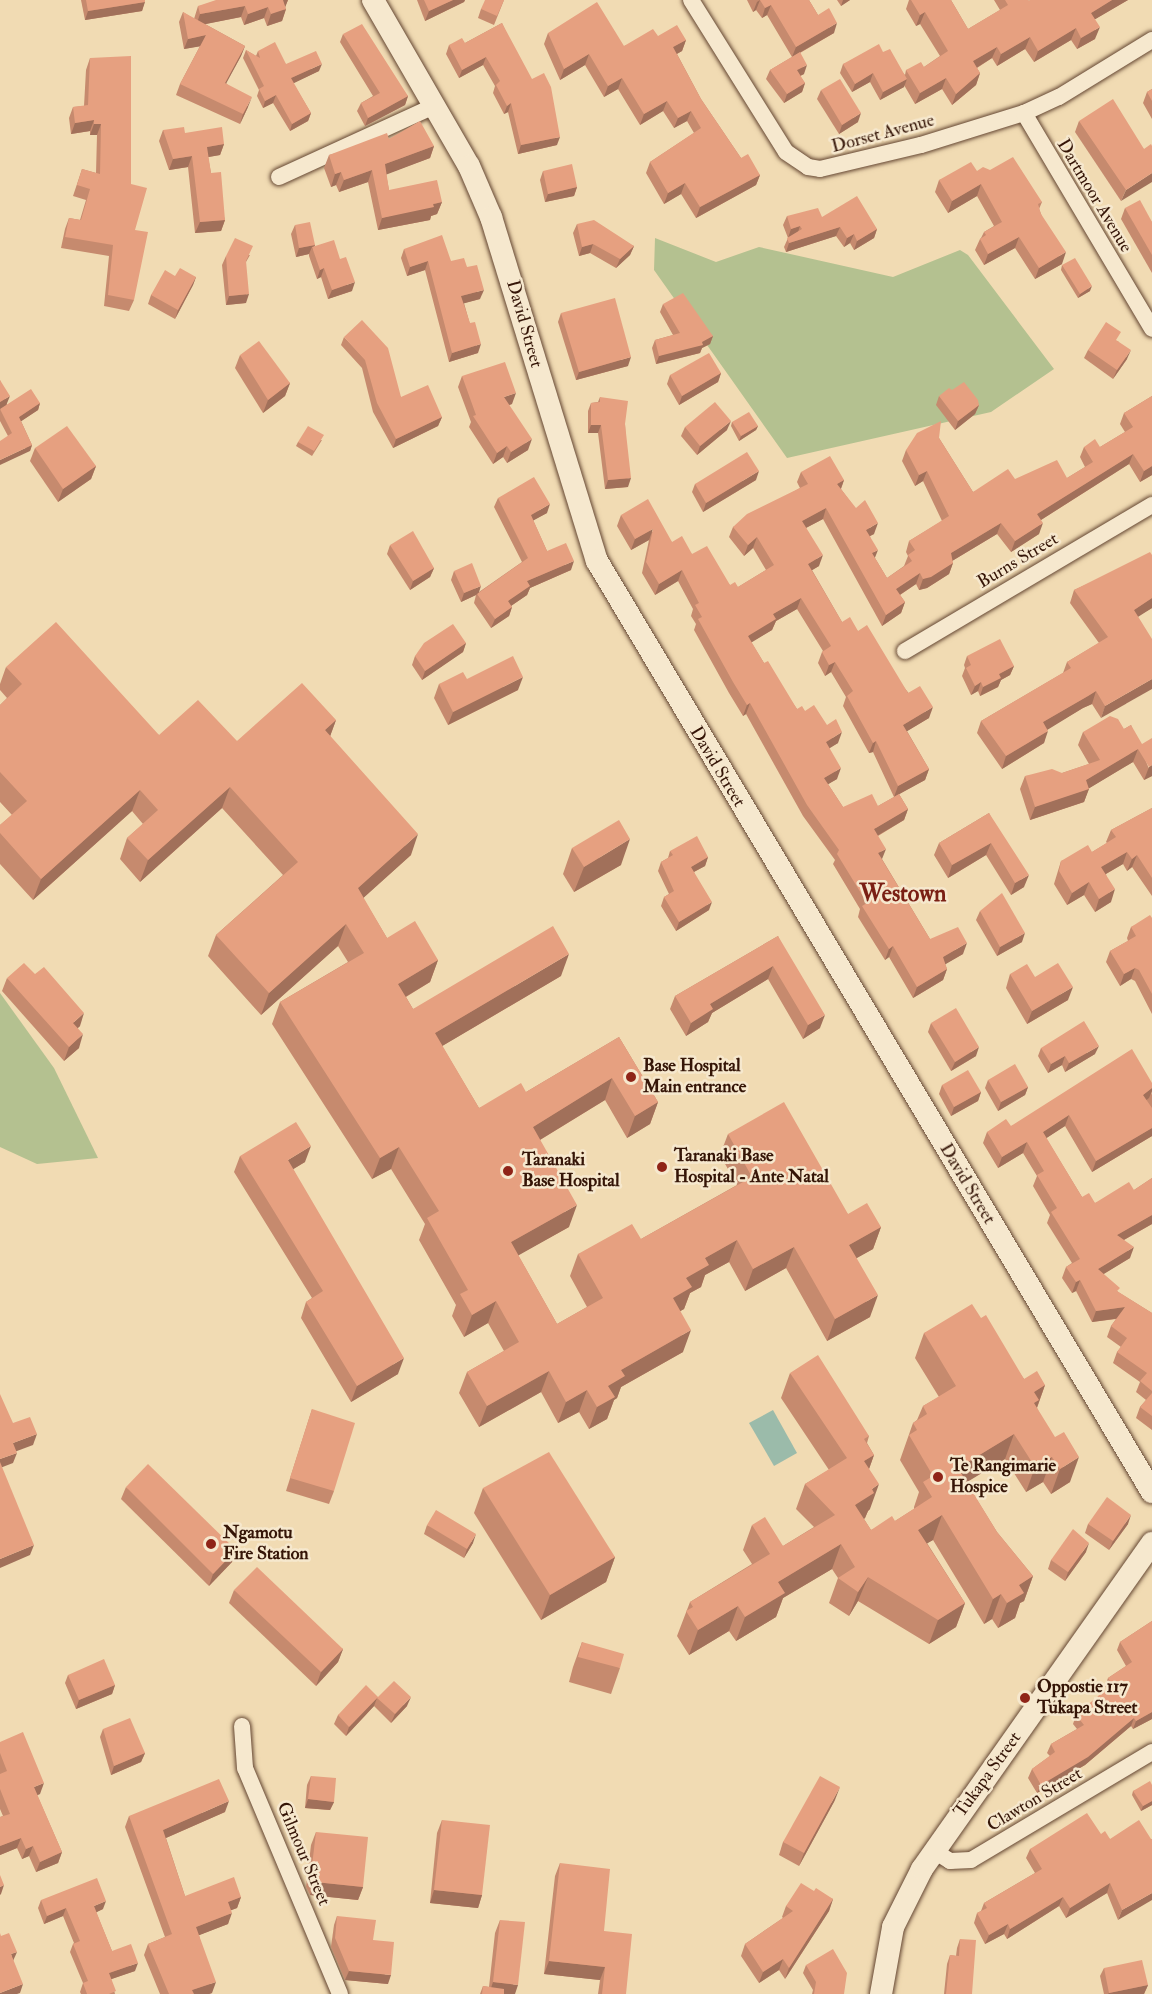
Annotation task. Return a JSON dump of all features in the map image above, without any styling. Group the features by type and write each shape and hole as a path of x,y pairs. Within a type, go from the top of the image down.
{"street":[{"name":"David Street","path":"373,0 436,105 491,217 585,532 602,572 1152,1492"},
{"name":"Dorset Avenue","path":"691,0 773,135 795,161 808,167 833,169 1024,113 1059,97 1152,40"},
{"path":"279,177 436,105"},
{"name":"Dartmoor Avenue","path":"1024,113 1152,329"},
{"name":"Burns Street","path":"905,651 1152,504"},
{"name":"Tukapa Street","path":"881,1994 893,1926 906,1897 934,1851 1152,1543"},
{"name":"Gilmour Street","path":"242,1726 245,1768 340,1994"},
{"name":"Clawton Street","path":"934,1851 950,1861 971,1860 1152,1752"}],"green space":[{"path":"655,238 716,262 759,247 893,277 960,250 968,255 1054,369 991,412 787,458 654,270"},
{"path":"0,993 54,1068 98,1158 37,1164 0,1147"}],"shaded area":[{"path":"773,1410 797,1453 774,1466 749,1423"}],"building":[{"path":"86,0 145,0 145,2 88,11"},
{"path":"216,0 283,0 286,9 271,14 268,7 248,14 245,6 200,14 198,6"},
{"path":"424,0 453,0 429,11"},
{"path":"485,0 504,0 497,16 481,9"},
{"path":"760,0 809,0 818,15 829,8 837,23 796,47 771,5 765,8"},
{"path":"911,0 951,0 968,29 1008,5 1005,0 1112,0 1091,13 1100,27 1081,38 1076,28 1038,51 1030,37 1001,54 997,47 973,61 980,73 956,94 946,78 920,93 906,70 921,62 924,67 948,51 925,12 920,15"},
{"path":"597,2 624,46 653,29 658,36 677,25 686,40 673,47 701,99 741,158 748,154 760,175 700,207 685,183 668,193 650,162 701,128 691,111 678,118 667,101 644,114 622,78 608,86 589,54 564,69 548,33"},
{"path":"183,12 245,46 225,83 252,97 243,114 180,84 206,35 188,39"},
{"path":"502,23 532,79 544,73 551,87 560,137 521,145 511,103 507,106 496,85 500,81 486,57 462,70 449,45 462,38 465,43"},
{"path":"362,24 408,96 368,118 361,103 380,93 343,34"},
{"path":"275,42 286,64 316,51 322,64 291,78 311,113 292,124 276,95 265,101 259,89 264,86 246,50 260,58 258,51"},
{"path":"879,44 883,52 890,49 907,79 883,92 873,73 855,84 843,64"},
{"path":"800,52 807,65 797,70 805,83 787,94 770,70"},
{"path":"131,56 131,184 147,188 135,230 148,232 134,300 108,295 113,245 65,237 69,218 81,220 90,189 77,185 82,169 100,174 101,124 94,124 94,120 75,123 73,107 88,105 90,58"},
{"path":"840,79 861,113 842,125 821,90"},
{"path":"1152,89 1152,101 1147,92"},
{"path":"1113,99 1144,149 1151,144 1152,146 1152,173 1126,190 1079,121"},
{"path":"420,121 434,146 385,164 389,190 437,180 442,202 433,204 434,207 382,218 372,170 344,180 341,172 335,174 329,155 387,133 389,139"},
{"path":"184,127 185,133 222,127 224,144 207,147 211,173 221,172 225,220 200,222 192,156 173,159 163,130"},
{"path":"1013,157 1042,202 1038,204 1041,214 1066,252 1039,268 1019,237 988,254 980,239 986,235 984,232 1002,222 981,184 952,201 939,180 971,162 977,171 983,167 990,170"},
{"path":"572,164 577,187 548,194 543,171"},
{"path":"857,196 877,229 857,241 854,234 847,238 840,227 789,243 787,238 802,229 800,226 791,229 787,216 818,208 822,217"},
{"path":"1140,200 1152,222 1152,255 1125,208"},
{"path":"594,220 634,246 620,259 593,244 582,247 577,224"},
{"path":"310,222 315,245 299,248 295,225"},
{"path":"442,235 451,261 464,258 467,267 477,265 484,290 461,296 470,323 475,322 481,344 452,353 428,261 410,267 404,249"},
{"path":"235,238 253,246 246,261 249,294 229,296 226,256"},
{"path":"334,240 340,259 346,257 355,282 332,290 324,268 320,270 312,247"},
{"path":"1075,258 1092,286 1080,294 1062,265"},
{"path":"180,268 196,277 178,310 151,295 165,270 175,276"},
{"path":"683,293 713,336 702,342 703,345 659,356 655,340 680,333 663,304"},
{"path":"615,298 631,357 579,372 561,313"},
{"path":"362,320 388,348 401,397 428,385 442,417 396,439 377,403 365,360 344,337"},
{"path":"1106,322 1121,332 1116,340 1131,350 1117,370 1088,350"},
{"path":"259,341 290,383 268,400 240,355"},
{"path":"709,353 721,373 682,396 670,375"},
{"path":"505,362 516,393 504,397 532,439 511,452 507,446 497,453 473,416 476,415 462,376"},
{"path":"0,380 10,396 0,402"},
{"path":"964,382 978,400 979,405 958,421 939,396 949,388 952,390"},
{"path":"31,389 40,403 19,417 32,445 0,460 0,441 12,433 0,409"},
{"path":"1152,396 1152,466 1144,471 1133,454 1037,514 1043,523 1015,541 1001,523 951,553 953,563 931,577 923,579 920,573 896,589 905,602 886,615 826,508 802,521 823,555 808,564 842,622 850,617 858,631 867,625 908,693 920,686 933,707 903,725 929,769 898,786 876,741 873,743 847,696 853,691 835,662 829,665 822,652 831,646 801,598 773,614 776,619 748,636 764,663 768,661 797,709 802,706 805,711 814,705 827,725 836,719 842,732 826,742 841,768 824,778 843,807 872,794 878,806 899,794 908,809 874,829 886,849 878,853 930,939 958,927 967,943 943,957 947,969 917,987 893,946 889,949 862,906 867,903 837,854 839,850 807,805 750,703 747,705 733,682 698,619 702,617 695,605 699,603 682,570 659,584 646,562 653,529 635,539 621,515 648,499 672,542 682,536 692,554 707,546 730,585 735,582 738,587 774,565 757,537 748,545 733,527 747,514 808,484 801,472 830,456 844,480 837,484 856,508 865,500 878,523 866,530 878,550 872,553 887,578 912,561 908,555 915,550 909,541 949,516 927,471 919,475 906,450 917,433 941,421 939,438 973,492 1008,469 1015,479 1057,460 1067,478 1093,462 1084,447 1095,439 1100,447 1133,427 1124,413"},
{"path":"600,397 628,401 625,424 631,478 608,480 601,425 591,425 591,403 600,402"},
{"path":"715,402 731,421 700,446 685,427"},
{"path":"749,412 758,426 741,436 732,422"},
{"path":"67,426 96,466 63,489 35,448"},
{"path":"308,426 324,435 314,451 298,442"},
{"path":"747,452 759,471 706,503 695,484"},
{"path":"534,477 550,504 531,515 547,551 566,543 574,561 527,581 530,586 508,601 512,607 495,619 477,594 528,558 498,498"},
{"path":"413,531 434,568 413,581 390,545"},
{"path":"1150,552 1152,555 1152,598 1134,610 1152,639 1152,679 1105,706 1096,691 1043,722 1048,731 1006,756 981,721 1071,668 1067,662 1108,637 1074,590"},
{"path":"472,563 481,586 464,593 454,571"},
{"path":"56,622 159,735 198,700 237,741 302,683 336,720 325,730 418,834 358,888 387,938 415,921 438,960 398,984 413,1009 553,926 569,954 435,1033 479,1108 521,1083 526,1092 619,1037 658,1102 635,1116 612,1078 533,1127 577,1205 511,1242 557,1324 603,1298 578,1254 632,1224 641,1239 752,1177 728,1134 784,1102 848,1214 867,1203 881,1227 849,1245 878,1295 835,1319 794,1247 753,1269 737,1240 705,1258 709,1265 686,1278 692,1287 673,1298 691,1330 621,1370 625,1376 608,1386 615,1397 597,1407 587,1390 566,1402 549,1371 487,1406 467,1372 519,1342 496,1301 472,1315 460,1294 468,1290 427,1218 439,1211 399,1147 380,1158 280,1002 364,953 346,924 269,993 216,935 298,862 230,787 148,860 127,838 158,810 140,790 41,879 0,833 0,825 27,801 0,772 0,705 22,684 6,667"},
{"path":"453,624 466,643 425,671 415,656 424,643"},
{"path":"1000,639 1014,666 999,674 1001,678 983,687 981,682 975,686 966,668 971,665 967,656"},
{"path":"513,656 523,677 453,712 439,684 463,672 467,679"},
{"path":"1110,716 1118,719 1124,729 1131,725 1142,744 1152,738 1152,765 1149,767 1138,749 1086,780 1089,789 1035,807 1025,776 1052,769 1062,773 1100,760 1083,732"},
{"path":"1152,808 1152,878 1137,855 1132,859 1127,852 1101,867 1115,889 1099,899 1089,882 1072,893 1059,871 1061,861 1088,845 1092,852 1116,837 1111,830"},
{"path":"989,813 1029,875 1015,883 991,843 952,865 939,843"},
{"path":"619,820 630,839 584,867 572,848"},
{"path":"697,836 708,857 691,867 712,902 679,922 664,897 674,891 661,862 673,855 670,851"},
{"path":"1002,893 1025,933 1000,947 980,911"},
{"path":"1150,915 1152,918 1152,994 1139,970 1135,968 1124,974 1110,951 1136,936 1131,927"},
{"path":"778,936 825,1015 808,1025 773,966 710,1004 713,1009 691,1023 675,996"},
{"path":"24,963 35,974 44,967 84,1013 73,1023 83,1034 69,1047 7,978"},
{"path":"1058,963 1073,987 1032,1011 1010,974 1027,964 1035,977"},
{"path":"956,1008 979,1047 955,1062 931,1023"},
{"path":"1084,1021 1099,1046 1069,1063 1065,1056 1051,1064 1041,1048"},
{"path":"1132,1049 1152,1083 1152,1088 1143,1095 1152,1108 1152,1128 1096,1161 1069,1115 1043,1132 1082,1197 1089,1193 1095,1203 1129,1182 1134,1190 1152,1178 1152,1215 1117,1235 1134,1247 1098,1269 1120,1288 1117,1291 1152,1313 1152,1391 1140,1381 1147,1373 1117,1352 1127,1338 1111,1326 1125,1307 1096,1311 1080,1280 1076,1282 1066,1267 1080,1259 1051,1212 1057,1208 1037,1175 1044,1171 1027,1142 1002,1157 987,1132 1006,1119 1011,1126"},
{"path":"1015,1064 1028,1087 1001,1102 988,1080"},
{"path":"968,1070 981,1092 954,1107 942,1085"},
{"path":"296,1122 311,1146 288,1160 404,1358 357,1386 306,1302 323,1291 240,1156"},
{"path":"972,1304 981,1318 986,1315 1024,1379 1037,1371 1045,1385 1034,1392 1039,1400 1034,1403 1055,1437 1064,1432 1079,1457 1060,1469 1052,1457 1035,1467 1014,1434 958,1468 997,1532 1033,1576 1019,1585 1024,1593 1007,1603 1001,1594 993,1599 942,1515 918,1530 965,1603 938,1620 868,1577 858,1592 838,1578 855,1567 841,1544 778,1582 785,1593 745,1617 738,1606 698,1630 686,1611 693,1607 690,1602 770,1554 752,1525 765,1517 783,1546 835,1515 805,1484 847,1458 790,1373 818,1355 869,1436 864,1439 874,1455 864,1461 879,1484 872,1489 874,1493 855,1505 871,1530 892,1516 895,1521 932,1497 923,1482 933,1476 909,1435 917,1430 913,1423 927,1414 923,1406 956,1386 924,1333"},
{"path":"1152,1393 1152,1416 1140,1407"},
{"path":"0,1394 13,1423 30,1417 37,1434 13,1443 17,1453 0,1459"},
{"path":"312,1409 355,1423 334,1491 290,1478"},
{"path":"549,1452 615,1557 550,1595 483,1488"},
{"path":"0,1462 34,1545 0,1559"},
{"path":"148,1464 236,1550 213,1574 126,1487"},
{"path":"1107,1497 1131,1515 1113,1541 1088,1524"},
{"path":"436,1510 476,1534 467,1549 427,1525"},
{"path":"1073,1529 1089,1543 1068,1572 1051,1560"},
{"path":"257,1567 343,1649 321,1672 234,1590"},
{"path":"1152,1621 1152,1712 1136,1721 1134,1718 1088,1757 1041,1785 1032,1769 1055,1752 1051,1744 1084,1725 1076,1715 1112,1684 1108,1678 1132,1662 1120,1642"},
{"path":"582,1642 624,1654 620,1668 578,1657"},
{"path":"104,1659 115,1685 79,1700 68,1675"},
{"path":"394,1681 411,1697 395,1714 377,1698"},
{"path":"366,1685 378,1697 349,1727 338,1715"},
{"path":"130,1718 145,1753 114,1766 103,1729"},
{"path":"23,1732 44,1783 34,1787 62,1852 40,1862 33,1846 26,1849 21,1838 0,1846 0,1817 10,1814 0,1789 0,1774 7,1771 0,1753 0,1742"},
{"path":"311,1776 336,1778 334,1802 308,1799"},
{"path":"820,1776 840,1787 804,1853 783,1842"},
{"path":"219,1779 229,1801 163,1830 185,1896 234,1877 241,1897 228,1902 232,1913 196,1927 216,1982 192,1990 194,1994 169,1994 148,1944 172,1934 129,1816"},
{"path":"1150,1781 1152,1801 1143,1806 1133,1791"},
{"path":"1087,1813 1101,1834 1105,1831 1110,1839 1139,1820 1152,1839 1152,1893 1122,1910 1110,1883 1070,1908 1063,1897 1010,1929 1008,1924 989,1935 977,1913 987,1908 984,1903 1042,1869 1030,1849"},
{"path":"442,1820 490,1825 482,1895 434,1890"},
{"path":"316,1832 368,1837 363,1887 315,1882 311,1874"},
{"path":"560,1863 610,1869 604,1931 632,1934 626,1994 602,1994 605,1967 549,1961"},
{"path":"0,1875 4,1885 0,1887"},
{"path":"97,1878 106,1901 94,1906 112,1951 131,1944 138,1963 109,1973 116,1991 109,1994 87,1994 83,1983 88,1981 73,1944 80,1941 66,1908 47,1916 41,1900"},
{"path":"801,1883 814,1891 816,1888 833,1899 789,1968 783,1959 763,1972 745,1944 793,1911 786,1906"},
{"path":"337,1916 376,1920 373,1940 394,1942 391,1975 349,1971 335,1938"},
{"path":"500,1920 525,1922 518,1985 493,1982"},
{"path":"0,1933 1,1936 9,1933 17,1952 11,1954 23,1984 0,1993"},
{"path":"960,1939 976,1940 972,1994 946,1994 950,1955 959,1956"},
{"path":"833,1949 847,1973 844,1994 814,1994 816,1982 806,1965"},
{"path":"1142,1960 1148,1985 1109,1993 1104,1968"},
{"path":"483,1986 504,1989 504,1994 482,1994"}],"place":[{"name":"Base Hospital Main entrance","path":"631,1077"},
{"name":"Taranaki Base Hospital - Ante Natal","path":"662,1167"},
{"name":"Taranaki Base Hospital","path":"508,1171"},
{"name":"Te Rangimarie Hospice","path":"938,1477"},
{"name":"Ngamotu Fire Station","path":"211,1544"},
{"name":"Oppostie 117 Tukapa Street","path":"1025,1698"}],"district":[{"name":"Westown","path":"903,894"}]}
